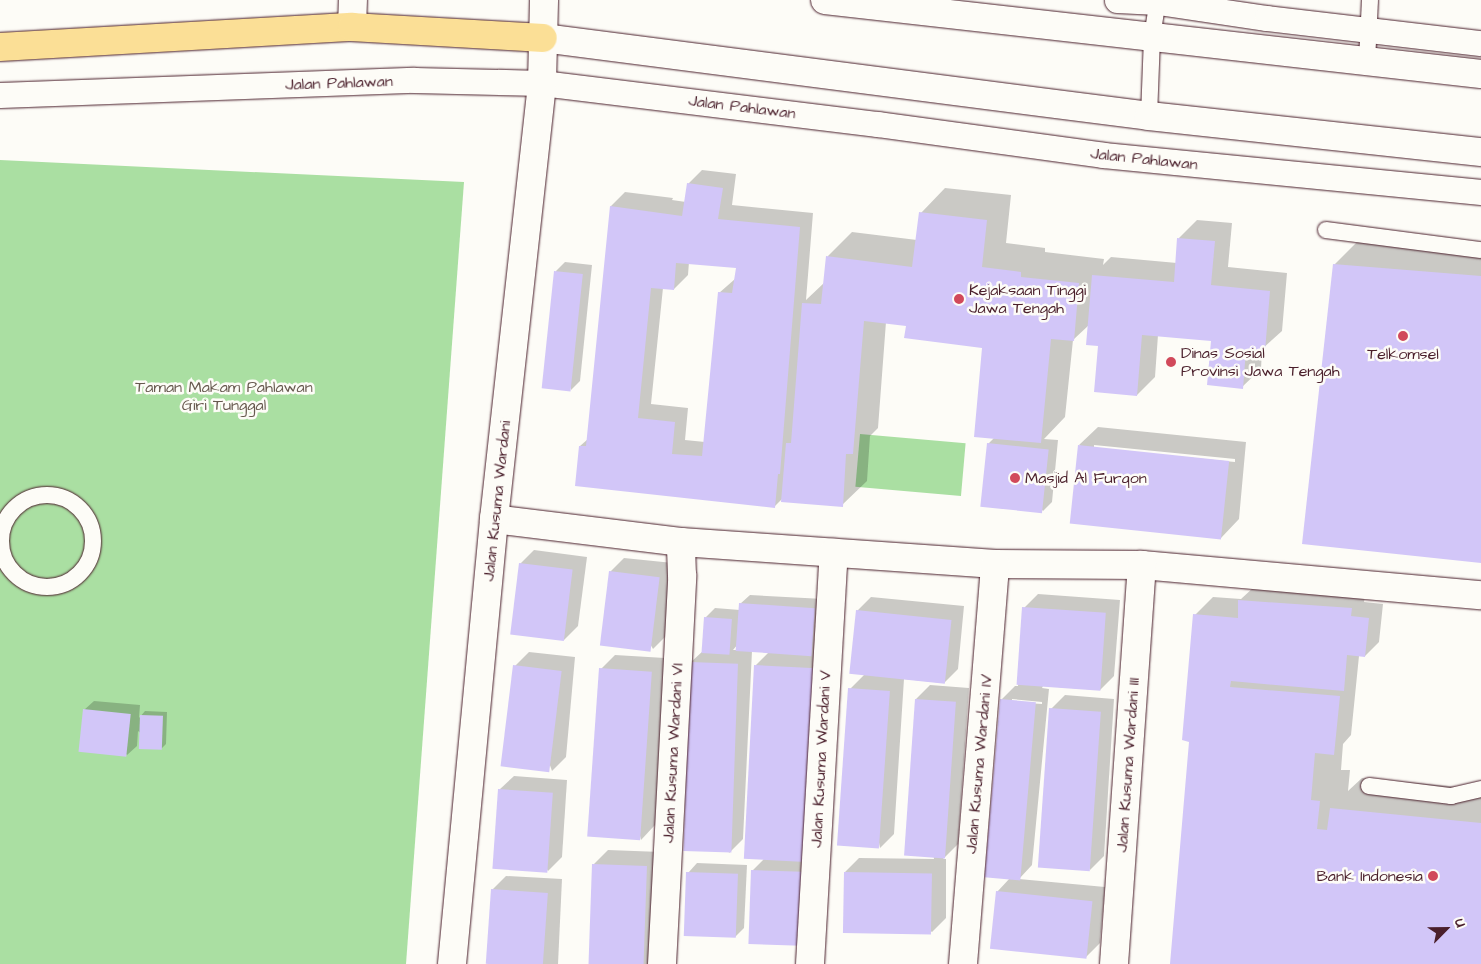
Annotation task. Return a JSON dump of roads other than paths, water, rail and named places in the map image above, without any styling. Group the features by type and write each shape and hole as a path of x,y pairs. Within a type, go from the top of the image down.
{"main road":[{"path":"0,47 352,27 543,38"}],"street":[{"path":"352,27 353,0"},
{"path":"544,0 543,38 1149,116 1481,152"},
{"path":"825,0 1481,74"},
{"path":"1117,0 1158,1 1267,18 1370,28 1481,43"},
{"name":"Jalan Kusuma Wardani","path":"452,964 494,519 542,83 543,38"},
{"name":"Jalan Pahlawan","path":"0,95 414,80 542,83 878,124 1103,155 1481,192"},
{"path":"494,519 682,542 995,564 1142,565 1481,595"},
{"name":"Jalan Kusuma Wardani VI","path":"662,964 682,576 682,542"},
{"name":"Jalan Kusuma Wardani V","path":"810,964 834,553"},
{"name":"Jalan Kusuma Wardani IV","path":"963,964 995,564"},
{"name":"Jalan Kusuma Wardani III","path":"1114,964 1142,565"}],"lane":[{"path":"1367,60 1370,0"},
{"path":"1149,116 1152,38 1158,1"},
{"path":"1326,230 1481,250"},
{"path":"52,494 66,499 79,508 88,520 93,534 92,550 87,564 77,576 64,584 50,587 35,585 21,579 9,568 3,555 0,540 3,525 11,511 22,501 36,495 52,494"},
{"path":"1369,786 1451,796 1481,789"}],"place":[{"name":"Kejaksaan Tinggi Jawa Tengah","path":"959,299"},
{"name":"Telkomsel","path":"1403,336"},
{"name":"Dinas Sosial Provinsi Jawa Tengah","path":"1171,362"},
{"name":"Masjid Al Furqon","path":"1015,478"},
{"name":"Bank Indonesia","path":"1433,876"}],"park label":[{"name":"Taman Makam Pahlawan Giri Tunggal","path":"224,396"}]}
